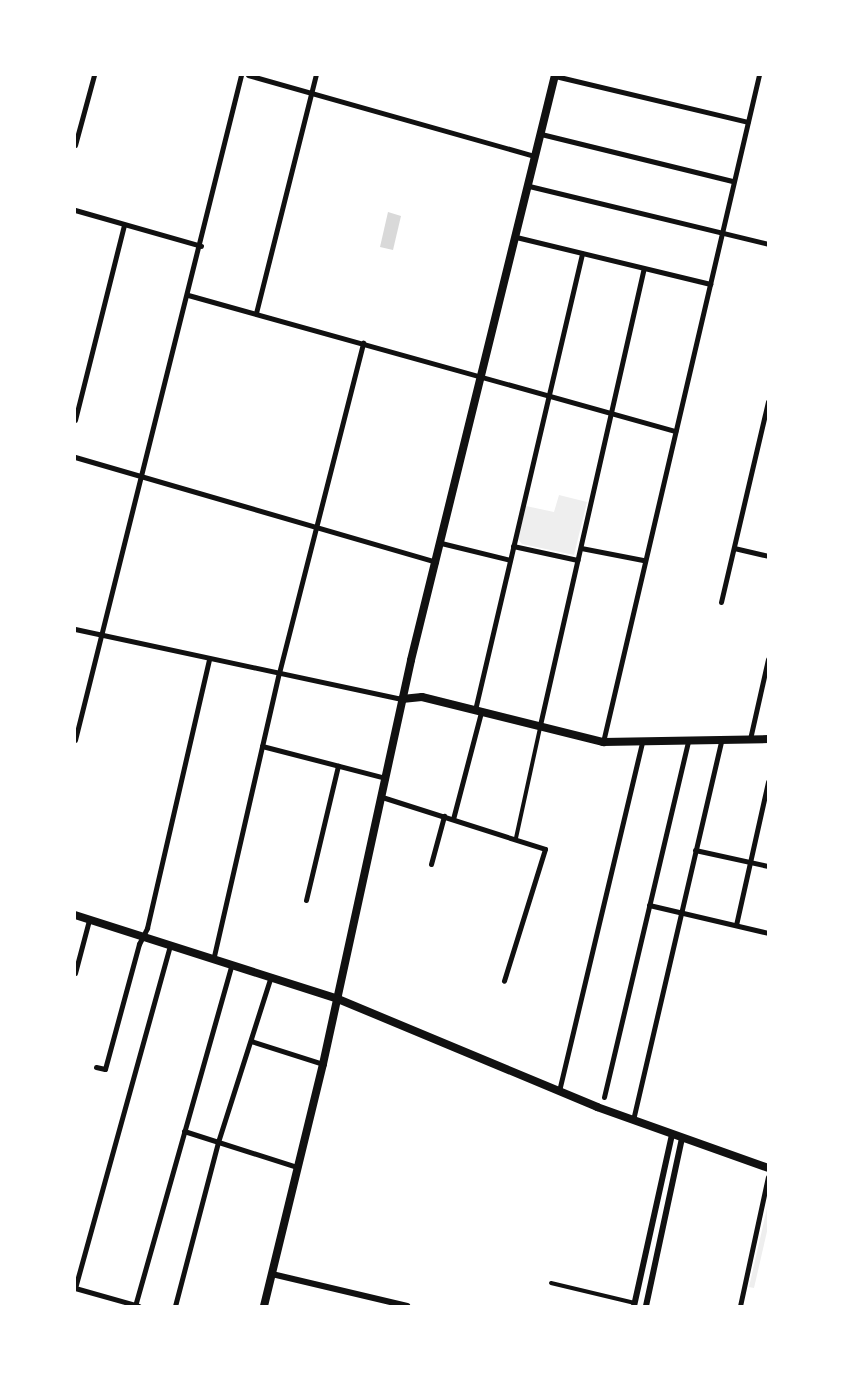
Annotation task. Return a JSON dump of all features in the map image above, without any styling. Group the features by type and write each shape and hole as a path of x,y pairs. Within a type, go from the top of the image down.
{"main road":[{"path":"264,1306 338,999 402,699 555,76"},
{"path":"402,699 422,697 603,742 768,739"},
{"path":"75,915 171,943 338,999 559,1091 596,1110 633,1120 768,1168"}],"street":[{"path":"75,145 94,75"},
{"path":"75,740 140,476 201,246 241,75"},
{"path":"248,75 535,156"},
{"path":"256,313 316,75"},
{"path":"603,742 643,560 759,75"},
{"path":"555,76 748,122"},
{"path":"541,134 733,181"},
{"path":"529,186 768,243"},
{"path":"75,210 201,246"},
{"path":"75,420 124,225"},
{"path":"516,237 710,284"},
{"path":"453,819 513,546 582,254"},
{"path":"516,838 644,268"},
{"path":"188,295 675,431"},
{"path":"214,957 279,673 363,343"},
{"path":"721,602 768,402"},
{"path":"75,457 436,561"},
{"path":"441,543 510,560"},
{"path":"513,546 578,560"},
{"path":"581,548 643,560"},
{"path":"734,548 768,556"},
{"path":"75,628 209,659 402,699"},
{"path":"96,1067 105,1069 143,935 209,659"},
{"path":"750,739 768,659"},
{"path":"633,1120 721,741"},
{"path":"604,1097 688,742"},
{"path":"559,1091 642,743"},
{"path":"262,746 386,778"},
{"path":"306,900 338,766"},
{"path":"736,925 768,782"},
{"path":"381,797 545,849 504,981"},
{"path":"431,864 444,816"},
{"path":"695,850 768,866"},
{"path":"649,905 768,933"},
{"path":"75,973 89,920"},
{"path":"171,943 75,1288 137,1306 232,963"},
{"path":"175,1306 218,1142 272,976"},
{"path":"251,1041 323,1064"},
{"path":"184,1131 297,1167"},
{"path":"551,1283 634,1305 672,1135"},
{"path":"648,1306 682,1138"},
{"path":"740,1306 768,1177"},
{"path":"272,1274 407,1306"}],"shaded area":[{"path":"388,212 401,216 393,250 380,247"},
{"path":"559,495 587,502 574,555 522,544 518,539 526,506 554,512"},
{"path":"768,1204 768,1227 754,1288 749,1287"}]}
